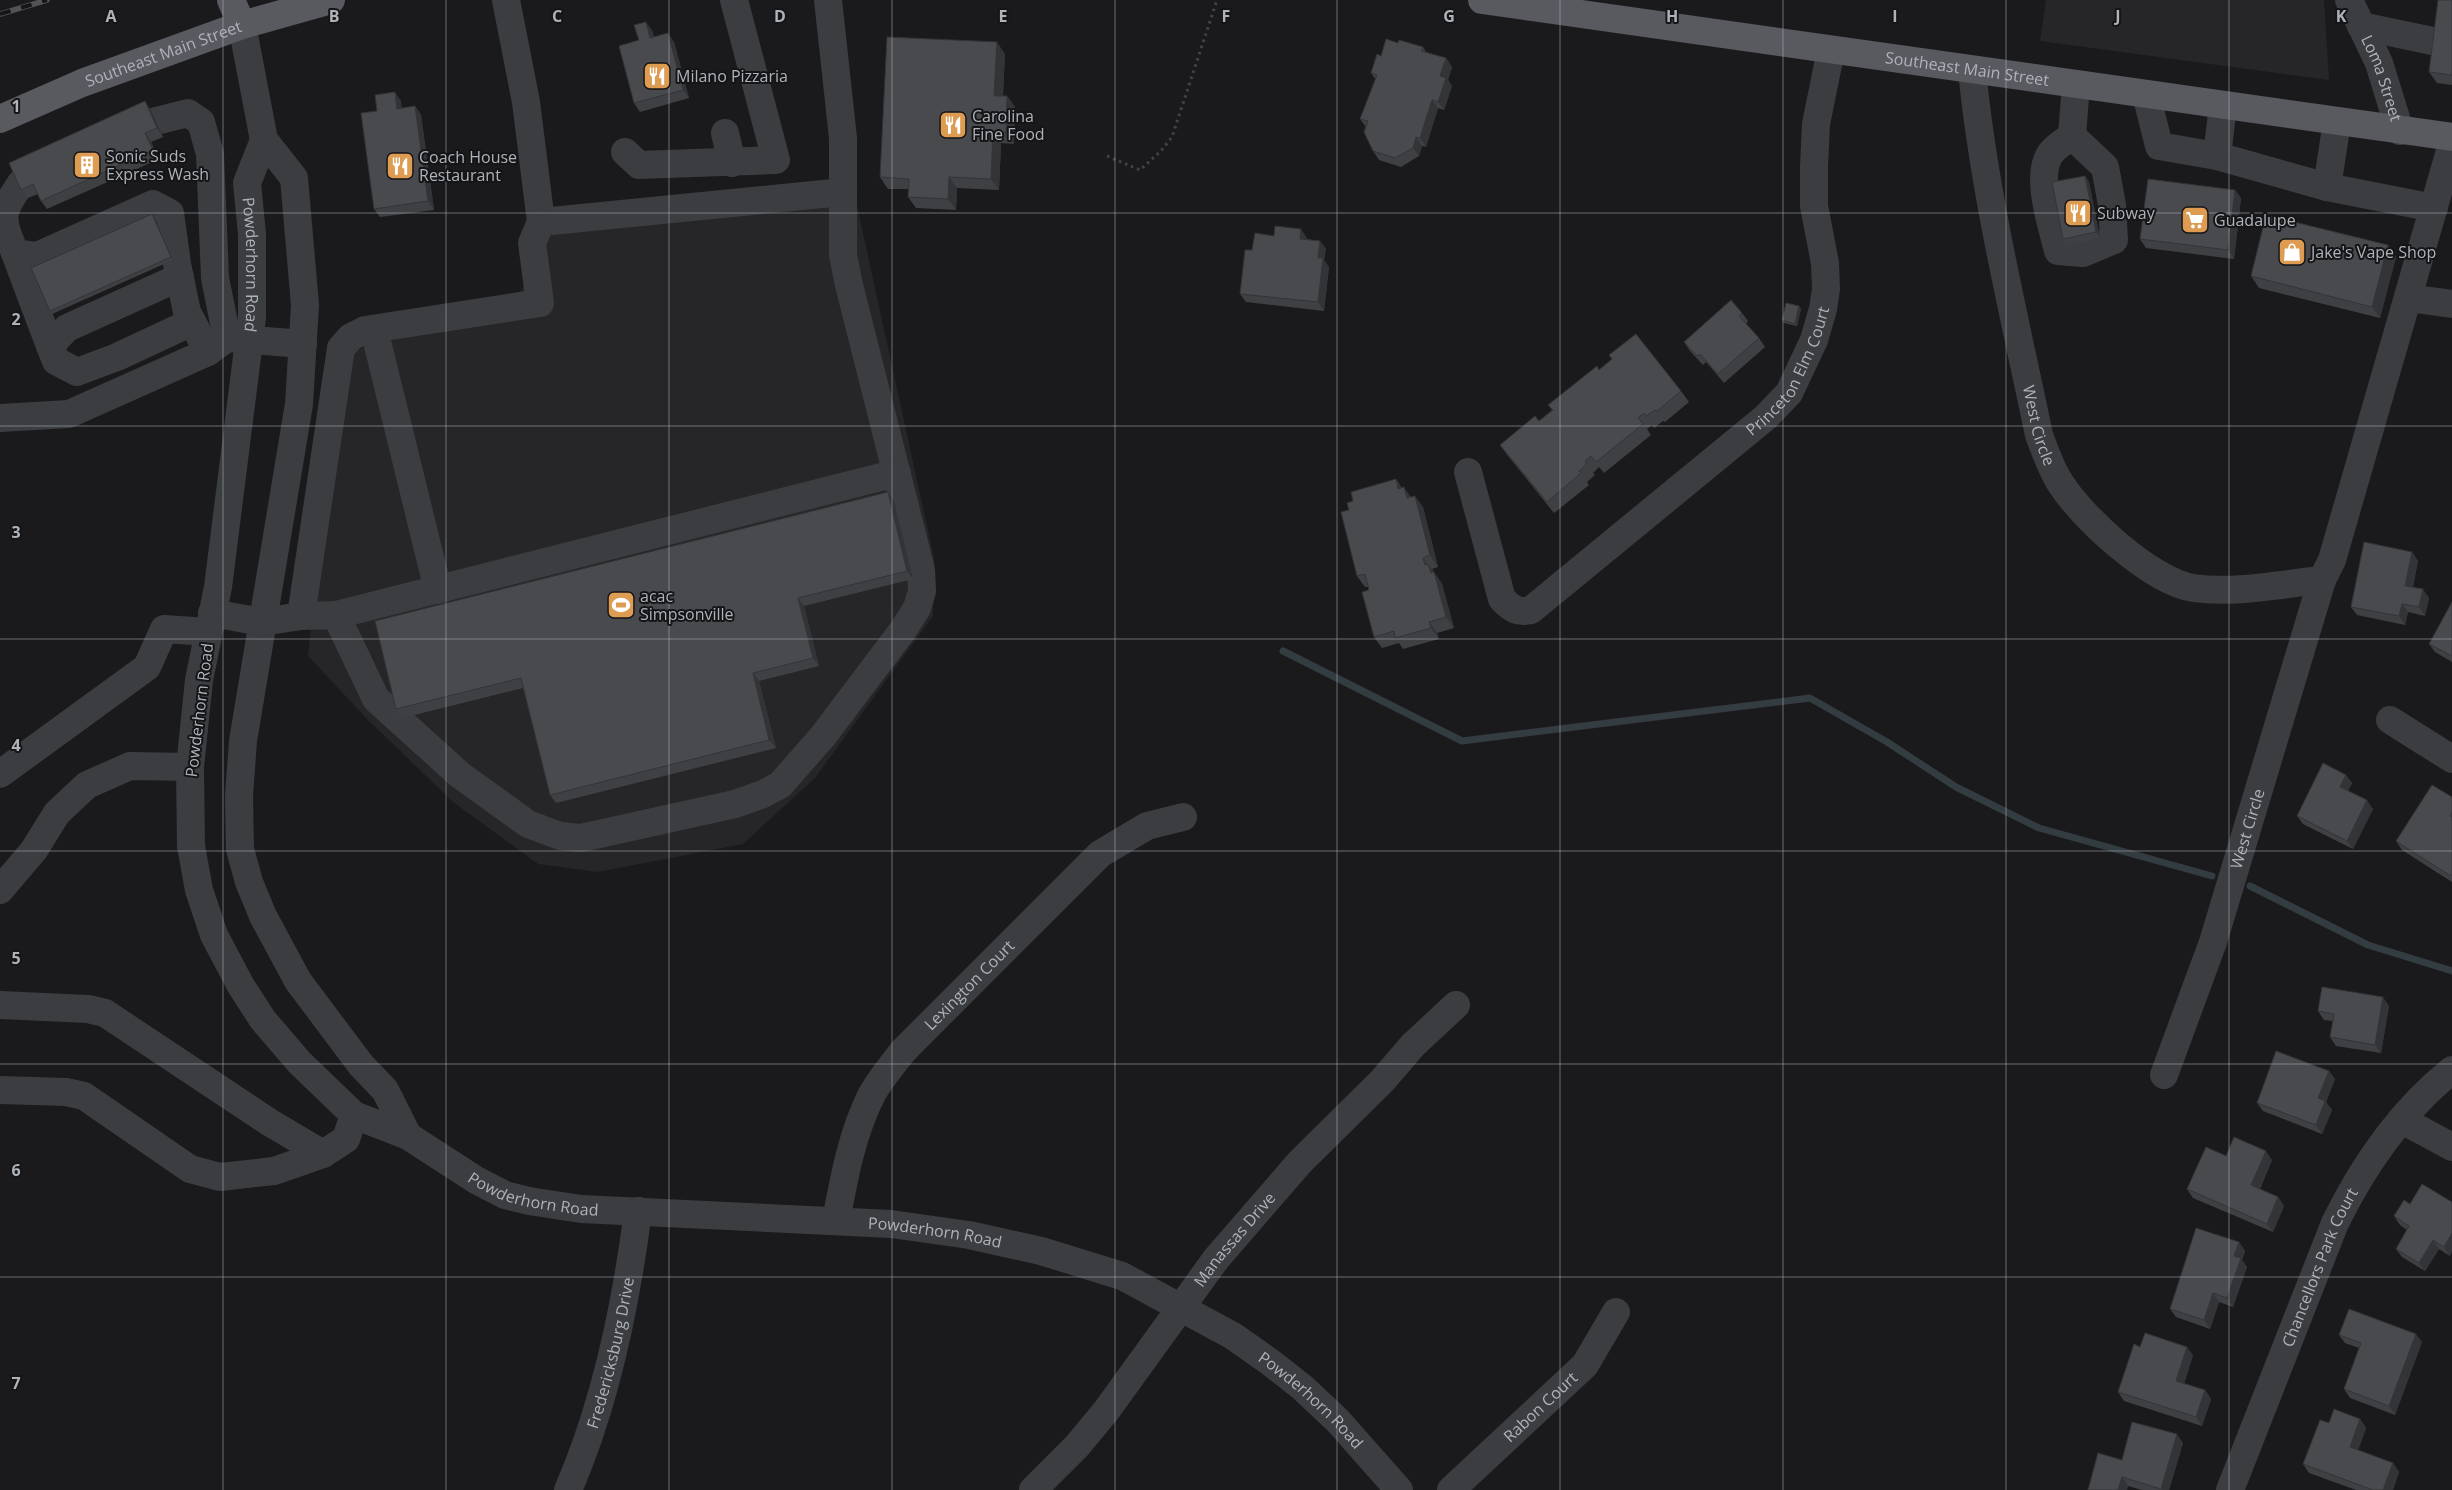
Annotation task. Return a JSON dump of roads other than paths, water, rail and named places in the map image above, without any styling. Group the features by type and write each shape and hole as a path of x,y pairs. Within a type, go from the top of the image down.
{"main road":[{"path":"230,0 242,12"},
{"name":"Southeast Main Street","path":"0,119 242,12 332,0"},
{"name":"Southeast Main Street","path":"1482,0 2452,137"}],"street":[{"path":"301,616 341,348 351,337 365,330 540,304 532,243 541,222 526,102 506,0"},
{"path":"626,152 639,165 776,160 734,0"},
{"path":"336,615 376,699 460,775 528,824 560,836 581,838 736,804 763,794 780,785 823,736 917,608 922,591 922,570 842,255 843,138 828,0"},
{"name":"Loma Street","path":"2349,0 2379,63 2400,131"},
{"path":"242,12 264,140 294,178 305,305 299,404 285,502 262,622 243,741 239,796 240,849 249,882 264,916 298,981 361,1065 385,1090 408,1136"},
{"path":"2361,26 2442,43"},
{"name":"Princeton Elm Court","path":"1468,472 1502,599 1512,609 1522,612 1531,610 1766,417 1789,393 1814,340 1823,309 1826,289 1825,262 1814,206 1814,167 1816,124 1831,50"},
{"name":"West Circle","path":"1972,70 1978,130 2039,435 2049,463 2064,488 2088,518 2145,566 2177,584 2204,589 2255,587 2322,580"},
{"path":"2072,136 2076,84"},
{"path":"2146,94 2159,146 2217,156 2326,187 2434,208"},
{"path":"2217,156 2223,105"},
{"path":"156,121 188,113 201,122 210,154 215,278 228,343"},
{"path":"2326,187 2337,122"},
{"path":"725,133 732,163"},
{"name":"Powderhorn Road","path":"264,140 247,183 252,234 252,317 228,343 218,587 199,680 190,767 191,846 199,890 214,935 241,986 263,1020 300,1062 354,1115 408,1136 476,1180 505,1195 529,1201 581,1209 638,1211 688,1216 890,1224 969,1235 1041,1251 1122,1276 1233,1336 1303,1388 1338,1421 1398,1490"},
{"name":"West Circle","path":"2164,1075 2213,942 2322,580 2332,560 2452,144"},
{"path":"21,183 0,207 0,229 14,253 56,361 77,372 117,358 192,322"},
{"path":"541,222 843,192"},
{"path":"14,253 38,256 153,204 170,213 180,278 187,312 192,322 228,343"},
{"path":"50,346 67,328 180,278"},
{"path":"2408,298 2452,304"},
{"path":"374,329 438,590"},
{"path":"3,412 69,414 228,343 303,344"},
{"path":"0,774 147,667 164,629 210,623 262,622 301,616 336,615 897,473"},
{"path":"2390,720 2452,759"},
{"path":"0,890 34,850 57,813 87,785 130,766 190,767"},
{"name":"Lexington Court","path":"836,1221 845,1172 864,1113 881,1080 904,1050 1100,854 1147,826 1183,816"},
{"path":"0,1005 88,1009 105,1013 269,1122 323,1154"},
{"name":"Manassas Drive","path":"1033,1490 1076,1446 1106,1411 1216,1259 1300,1162 1382,1081 1413,1045 1456,1005"},
{"name":"Chancellors Park Court","path":"2230,1490 2336,1223 2368,1166 2402,1120 2452,1070"},
{"path":"0,1090 66,1092 84,1096 190,1169 220,1177 274,1171 323,1154 346,1139 354,1115"},
{"path":"2402,1120 2452,1147"},
{"name":"Fredericksburg Drive","path":"568,1490 596,1412 608,1367 632,1256 638,1211"},
{"name":"Rabon Court","path":"1451,1490 1585,1365 1616,1312"}],"waterway":[{"path":"1283,651 1462,741 1810,698 1887,742 1956,787 2039,828 2212,876"},
{"path":"2250,886 2368,945 2452,971"}],"railway":[{"path":"0,14 47,0"}],"place":[{"name":"Milano Pizzaria","path":"657,76"},
{"name":"Carolina Fine Food","path":"953,125"},
{"name":"Sonic Suds Express Wash","path":"87,165"},
{"name":"Coach House Restaurant","path":"400,166"},
{"name":"Subway","path":"2078,213"},
{"name":"Guadalupe","path":"2195,220"},
{"name":"Jake's Vape Shop","path":"2292,252"},
{"name":"acac Simpsonville","path":"621,605"}]}
